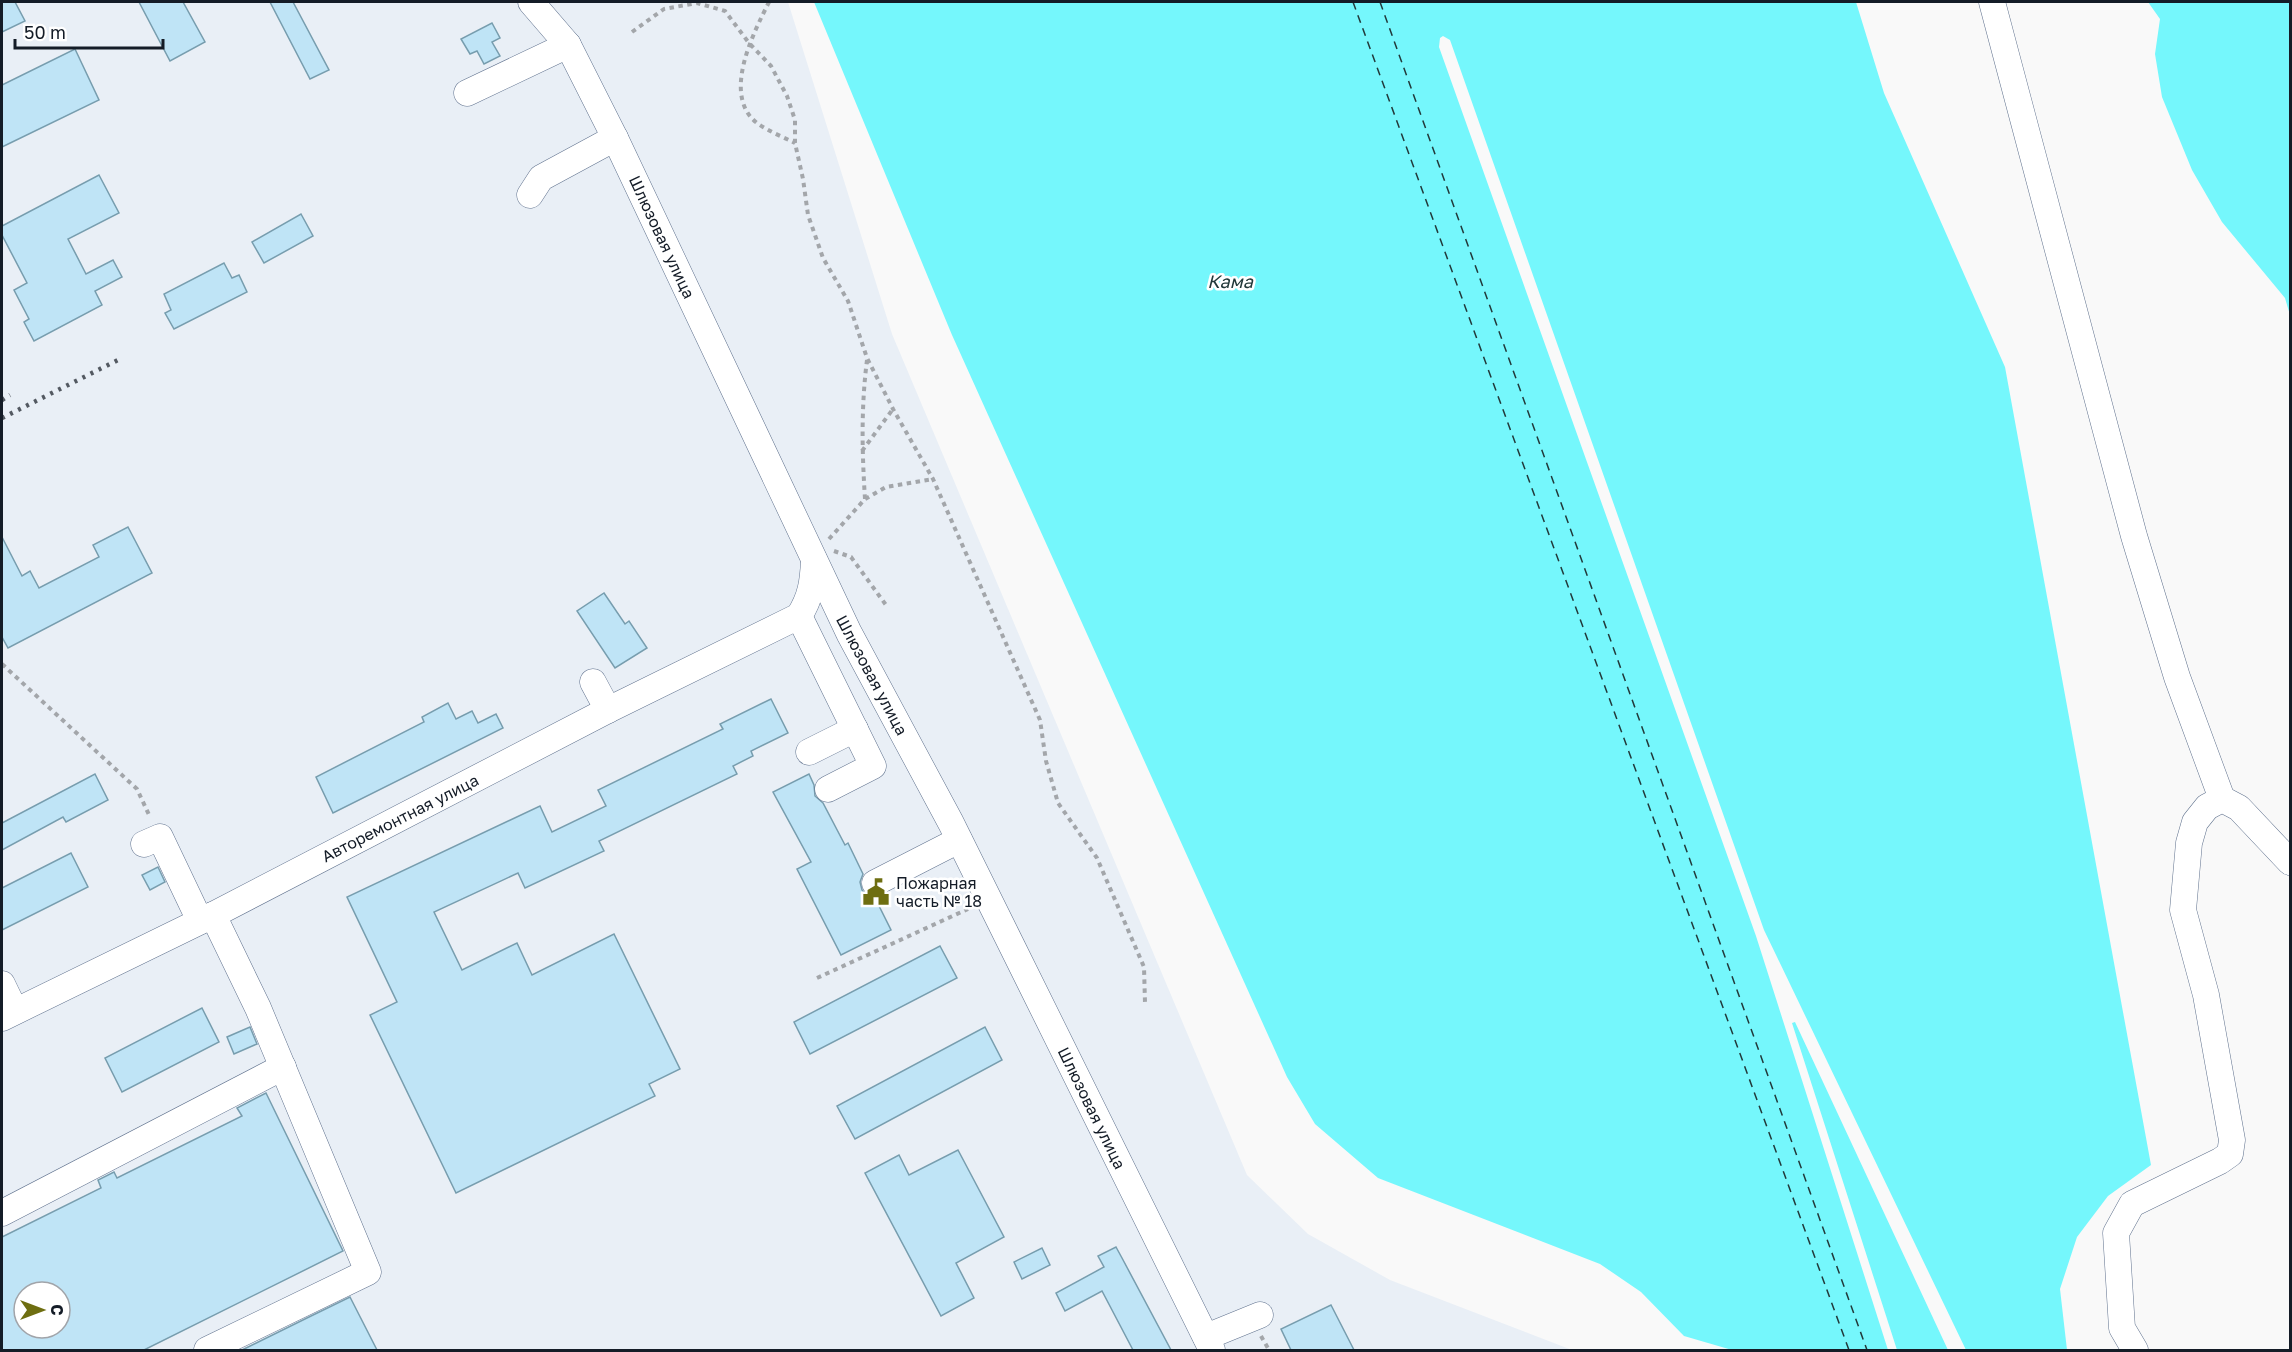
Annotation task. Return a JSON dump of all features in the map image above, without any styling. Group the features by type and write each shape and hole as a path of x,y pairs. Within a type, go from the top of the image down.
{"street":[{"name":"Шлюзовая улица","path":"531,2 568,45 817,553 849,633 959,840 1209,1343"},
{"path":"1992,2 2134,536 2177,677 2222,799 2239,808 2290,862"},
{"path":"467,93 568,45"},
{"path":"530,195 541,178 615,138"},
{"path":"799,616 808,602 813,587 817,553"},
{"path":"799,616 815,618 849,633"},
{"path":"799,616 873,766 828,789"},
{"name":"Авторемонтная улица","path":"8,1015 206,918 608,710 799,616"},
{"path":"593,682 608,710"},
{"path":"809,752 855,729"},
{"path":"2135,1350 2122,1328 2116,1233 2123,1217 2132,1204 2230,1154 2232,1140 2206,995 2183,910 2189,843 2195,822 2207,807 2222,799"},
{"path":"152,840 206,918 258,1008 368,1272 207,1350"},
{"path":"875,883 959,840"},
{"path":"2,984 8,1015"},
{"path":"2,1213 283,1067"},
{"path":"1209,1343 1260,1315"}],"path":[{"path":"632,32 664,9 697,2 725,11 749,43 771,66 788,96 795,120 795,143 808,216 823,258 848,301 867,358 933,479 1040,720 1046,761 1058,803 1097,858 1143,967 1145,1003"},
{"path":"769,2 749,43 741,80 743,103 756,122 795,143"},
{"path":"865,499 861,451 862,398 867,358"},
{"path":"861,451 893,409"},
{"path":"817,553 865,499 886,487 933,479"},
{"path":"817,553 851,557 886,605"},
{"path":"2,664 137,789 152,840"},
{"path":"817,978 968,909"}],"shaded area":[{"path":"2,2 788,2 892,334 1247,1175 1308,1234 1390,1280 1572,1350 2,1350"}],"water":[{"name":"Кама","path":"814,2 1856,2 1884,93 2005,367 2151,1165 2108,1196 2077,1237 2060,1289 2067,1350 1966,1350 1764,930 1450,40 1443,36 1440,38 1439,47 1756,936 1888,1350 1732,1350 1684,1336 1641,1292 1600,1264 1378,1178 1315,1124 1287,1077 952,335"},
{"path":"2148,2 2290,2 2290,315 2285,298 2222,222 2192,170 2162,97 2155,54 2160,19"},
{"path":"1795,1022 1948,1350 1897,1350 1792,1023"}],"building":[{"path":"2,2 15,2 25,21 2,32"},
{"path":"139,2 183,2 205,42 170,61"},
{"path":"270,2 293,2 329,70 310,79"},
{"path":"492,23 500,38 492,42 500,56 484,64 477,51 470,54 461,39"},
{"path":"75,49 99,100 2,147 2,85"},
{"path":"99,175 119,213 68,239 86,274 113,260 122,277 95,291 102,305 34,341 24,322 29,319 14,290 27,283 2,235 2,226"},
{"path":"301,214 313,236 264,263 252,242"},
{"path":"224,263 232,278 239,275 247,292 174,329 165,313 171,310 164,294"},
{"path":"128,527 152,573 8,648 2,637 2,537 22,576 30,571 39,588 99,557 93,545"},
{"path":"604,593 625,624 629,621 647,648 615,668 577,611"},
{"path":"771,699 788,733 751,751 753,756 733,766 737,774 599,841 604,851 525,888 518,873 434,912 462,970 517,943 532,975 614,934 680,1069 649,1084 655,1096 456,1193 370,1015 397,1002 347,897 540,806 552,832 606,806 598,790 723,729 720,724"},
{"path":"448,703 456,719 472,711 478,723 496,714 503,728 333,813 316,777 424,722 422,717"},
{"path":"95,774 108,800 66,822 63,817 2,850 2,823"},
{"path":"809,774 814,785 815,796 823,803 845,845 848,843 863,874 860,882 862,890 867,896 875,898 891,930 841,955 797,869 811,862 773,792"},
{"path":"71,853 88,887 2,930 2,888"},
{"path":"158,867 165,882 150,890 142,875"},
{"path":"940,946 957,978 810,1054 794,1022"},
{"path":"202,1008 219,1042 122,1092 105,1058"},
{"path":"250,1027 257,1044 234,1054 227,1037"},
{"path":"985,1027 1002,1060 855,1139 837,1106"},
{"path":"266,1093 343,1251 144,1350 2,1350 2,1237 101,1188 98,1180 114,1172 117,1178 242,1116 237,1108"},
{"path":"958,1150 1004,1237 956,1263 974,1298 941,1316 865,1173 899,1155 909,1175"},
{"path":"1116,1247 1171,1350 1133,1350 1102,1291 1065,1311 1056,1293 1104,1267 1098,1256"},
{"path":"1042,1248 1050,1265 1022,1279 1014,1262"},
{"path":"350,1297 377,1350 242,1350 309,1317"},
{"path":"1331,1305 1354,1350 1291,1350 1281,1329"}],"ferry route":[{"path":"1353,2 1849,1350"},
{"path":"1380,2 1867,1350"}],"railway":[{"path":"2,418 122,358"},
{"path":"2,400 10,395"}],"place":[{"name":"Пожарная часть № 18","path":"876,892"}]}
